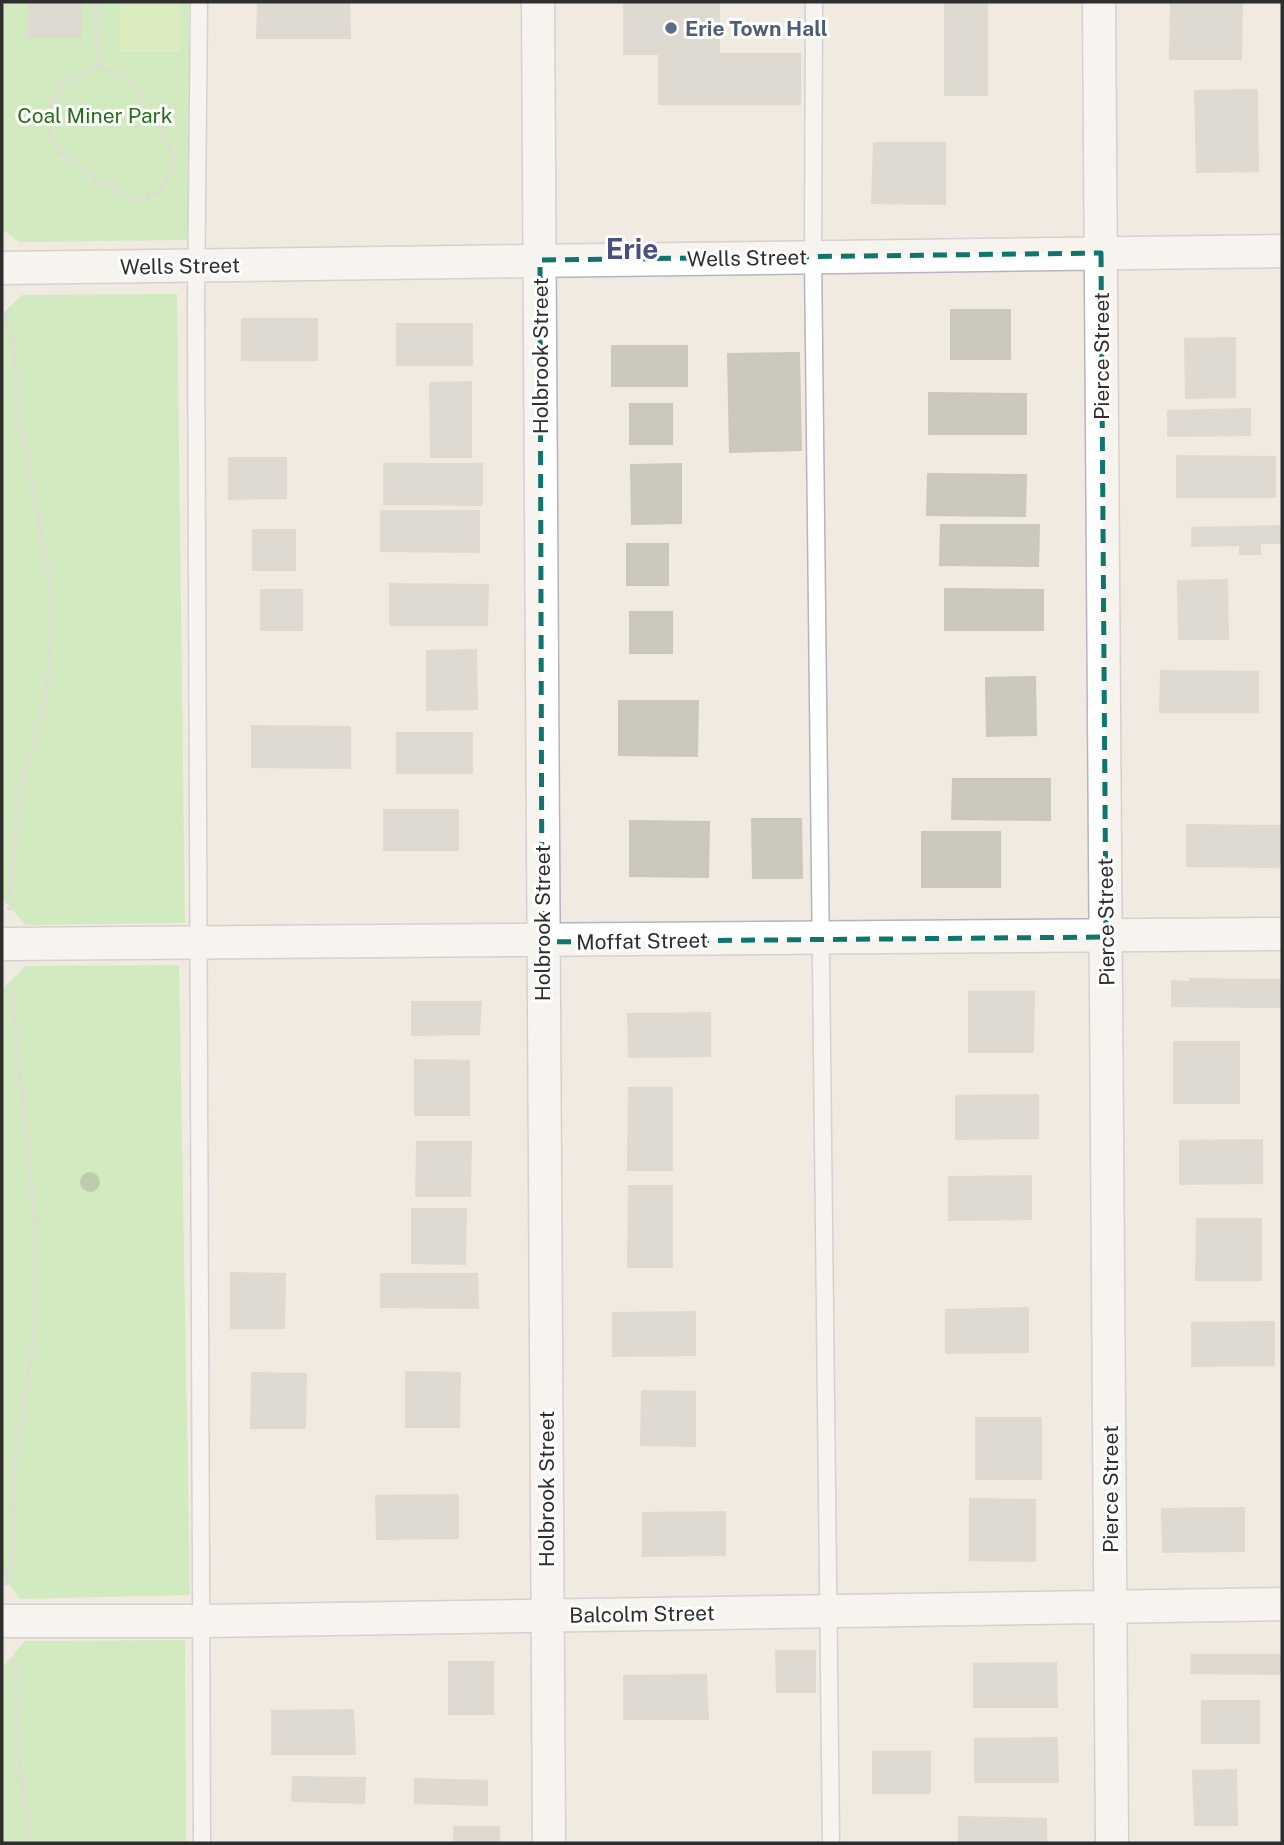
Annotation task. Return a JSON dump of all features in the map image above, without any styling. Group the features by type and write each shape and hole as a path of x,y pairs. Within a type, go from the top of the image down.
{"street":[{"name":"Holbrook Street","path":"538,2 549,1843"},
{"name":"Pierce Street","path":"1099,2 1112,1843"},
{"name":"Wells Street","path":"2,268 1282,251"},
{"name":"Moffat Street","path":"2,944 542,942 1282,934"},
{"name":"Balcolm Street","path":"2,1621 201,1621 1282,1604"}],"lane":[{"path":"199,2 196,267 201,944 202,1843"},
{"path":"814,2 813,257 831,1843"}],"path":[{"path":"96,2 97,67"},
{"path":"97,67 118,72 134,81 143,96 142,109 161,120 163,137 174,160 171,176 164,188 154,194 137,197 124,194 112,184 101,183 61,154 51,136 48,116 52,98 65,81 80,71 97,67"},
{"path":"6,312 13,341 17,406 47,565 52,622 46,697 22,784 16,820 9,910"},
{"path":"6,1585 13,1555 14,1467 34,1322 35,1224 11,983"},
{"path":"14,1659 20,1779 32,1843"}],"highlighted area":[{"path":"1101,253 1106,937 542,942 540,260"}],"green space":[{"name":"Coal Miner Park","path":"2,2 189,2 189,240 19,242 2,229"},
{"path":"121,2 179,2 179,52 120,52"},
{"path":"177,294 185,923 26,925 2,898 2,314 22,295"},
{"path":"179,965 190,1595 20,1599 2,1574 2,989 26,966"},
{"path":"185,1640 186,1843 2,1843 2,1668 25,1641"}],"building":[{"path":"29,2 81,2 81,37 29,37"},
{"path":"258,2 349,2 350,38 257,38"},
{"name":"Erie Town Hall","path":"624,2 719,2 719,54 800,54 800,104 659,104 659,54 624,54"},
{"path":"945,2 987,2 987,95 945,95"},
{"path":"1171,2 1242,2 1241,59 1170,59"},
{"path":"1257,90 1258,171 1197,172 1195,91"},
{"path":"874,143 945,143 945,204 872,203"},
{"path":"951,310 1010,310 1010,359 951,359"},
{"path":"242,319 317,319 317,360 242,360"},
{"path":"397,324 472,324 472,365 397,365"},
{"path":"1235,338 1235,397 1186,398 1185,339"},
{"path":"612,346 687,346 687,386 612,386"},
{"path":"799,353 801,450 730,452 728,354"},
{"path":"471,382 471,457 431,457 430,383"},
{"path":"929,393 1026,394 1026,434 929,434"},
{"path":"630,404 672,404 672,444 630,444"},
{"path":"1250,409 1250,435 1168,436 1168,411"},
{"path":"1177,456 1275,457 1275,497 1177,497"},
{"path":"229,458 286,458 286,498 229,499"},
{"path":"384,464 482,464 482,505 384,504"},
{"path":"681,464 681,523 632,524 631,465"},
{"path":"928,474 1026,475 1025,516 927,515"},
{"path":"381,511 479,511 479,552 381,551"},
{"path":"941,525 1039,525 1038,566 940,565"},
{"path":"1281,526 1282,543 1260,543 1260,554 1240,554 1240,545 1192,546 1192,528"},
{"path":"253,530 295,530 295,570 253,570"},
{"path":"627,544 668,544 668,585 627,585"},
{"path":"1227,580 1228,639 1179,639 1178,581"},
{"path":"390,584 488,585 487,625 390,625"},
{"path":"945,589 1043,590 1043,630 945,630"},
{"path":"261,590 302,590 302,630 261,630"},
{"path":"630,612 672,612 672,653 630,653"},
{"path":"476,650 477,709 427,710 427,651"},
{"path":"1161,671 1258,672 1258,712 1160,712"},
{"path":"1035,677 1036,735 987,736 986,678"},
{"path":"619,701 698,701 697,756 619,755"},
{"path":"252,726 350,727 350,768 252,767"},
{"path":"397,733 472,733 472,773 397,773"},
{"path":"953,779 1050,779 1050,820 952,819"},
{"path":"384,810 458,810 458,850 384,850"},
{"path":"752,819 801,819 802,878 753,878"},
{"path":"630,821 709,822 708,877 630,876"},
{"path":"1187,825 1282,826 1282,867 1187,866"},
{"path":"922,832 1000,832 1000,887 922,887"},
{"path":"1190,979 1282,980 1282,1007 1172,1006 1172,981 1190,982"},
{"path":"969,992 1034,992 1033,1052 969,1052"},
{"path":"412,1002 481,1002 479,1034 412,1035"},
{"path":"710,1013 710,1056 629,1057 628,1014"},
{"path":"1174,1042 1239,1042 1239,1103 1174,1103"},
{"path":"415,1060 469,1061 469,1115 415,1115"},
{"path":"629,1088 672,1088 672,1170 628,1170"},
{"path":"1038,1095 1038,1138 956,1139 956,1096"},
{"path":"1262,1140 1262,1183 1180,1184 1180,1141"},
{"path":"417,1142 471,1142 470,1196 416,1196"},
{"path":"1031,1176 1031,1219 949,1220 949,1177"},
{"path":"629,1186 672,1186 672,1267 628,1267"},
{"path":"412,1209 466,1209 465,1264 412,1263"},
{"path":"1197,1219 1261,1219 1261,1280 1196,1280"},
{"path":"231,1273 285,1274 284,1328 231,1328"},
{"path":"381,1274 477,1274 478,1308 381,1307"},
{"path":"1028,1308 1028,1352 946,1353 946,1310"},
{"path":"695,1312 695,1355 613,1356 613,1313"},
{"path":"1274,1322 1274,1365 1192,1366 1192,1323"},
{"path":"406,1372 460,1373 459,1427 406,1427"},
{"path":"252,1373 306,1374 305,1428 251,1428"},
{"path":"642,1391 695,1392 695,1446 641,1445"},
{"path":"976,1418 1041,1418 1041,1479 976,1479"},
{"path":"458,1495 458,1538 377,1539 376,1496"},
{"path":"970,1499 1035,1500 1035,1561 970,1560"},
{"path":"1244,1508 1244,1551 1163,1552 1162,1509"},
{"path":"725,1512 725,1555 643,1556 643,1513"},
{"path":"776,1651 815,1651 815,1692 777,1692"},
{"path":"1192,1655 1282,1655 1282,1674 1191,1673"},
{"path":"449,1662 493,1662 493,1714 449,1714"},
{"path":"1056,1663 1057,1707 974,1707 974,1664"},
{"path":"706,1675 708,1719 624,1719 624,1676"},
{"path":"1202,1701 1259,1701 1259,1743 1202,1743"},
{"path":"353,1710 355,1754 272,1754 272,1711"},
{"path":"1057,1738 1058,1782 975,1782 975,1739"},
{"path":"873,1752 930,1752 930,1793 873,1793"},
{"path":"1236,1770 1237,1825 1195,1825 1193,1771"},
{"path":"293,1777 365,1778 364,1803 292,1801"},
{"path":"415,1779 487,1781 487,1805 415,1803"},
{"path":"959,1817 1046,1819 1046,1843 959,1843"},
{"path":"454,1827 499,1827 499,1843 454,1843"}],"place":[{"name":"Erie Town Hall","path":"671,28"}],"district":[{"name":"Erie","path":"632,248"}]}
